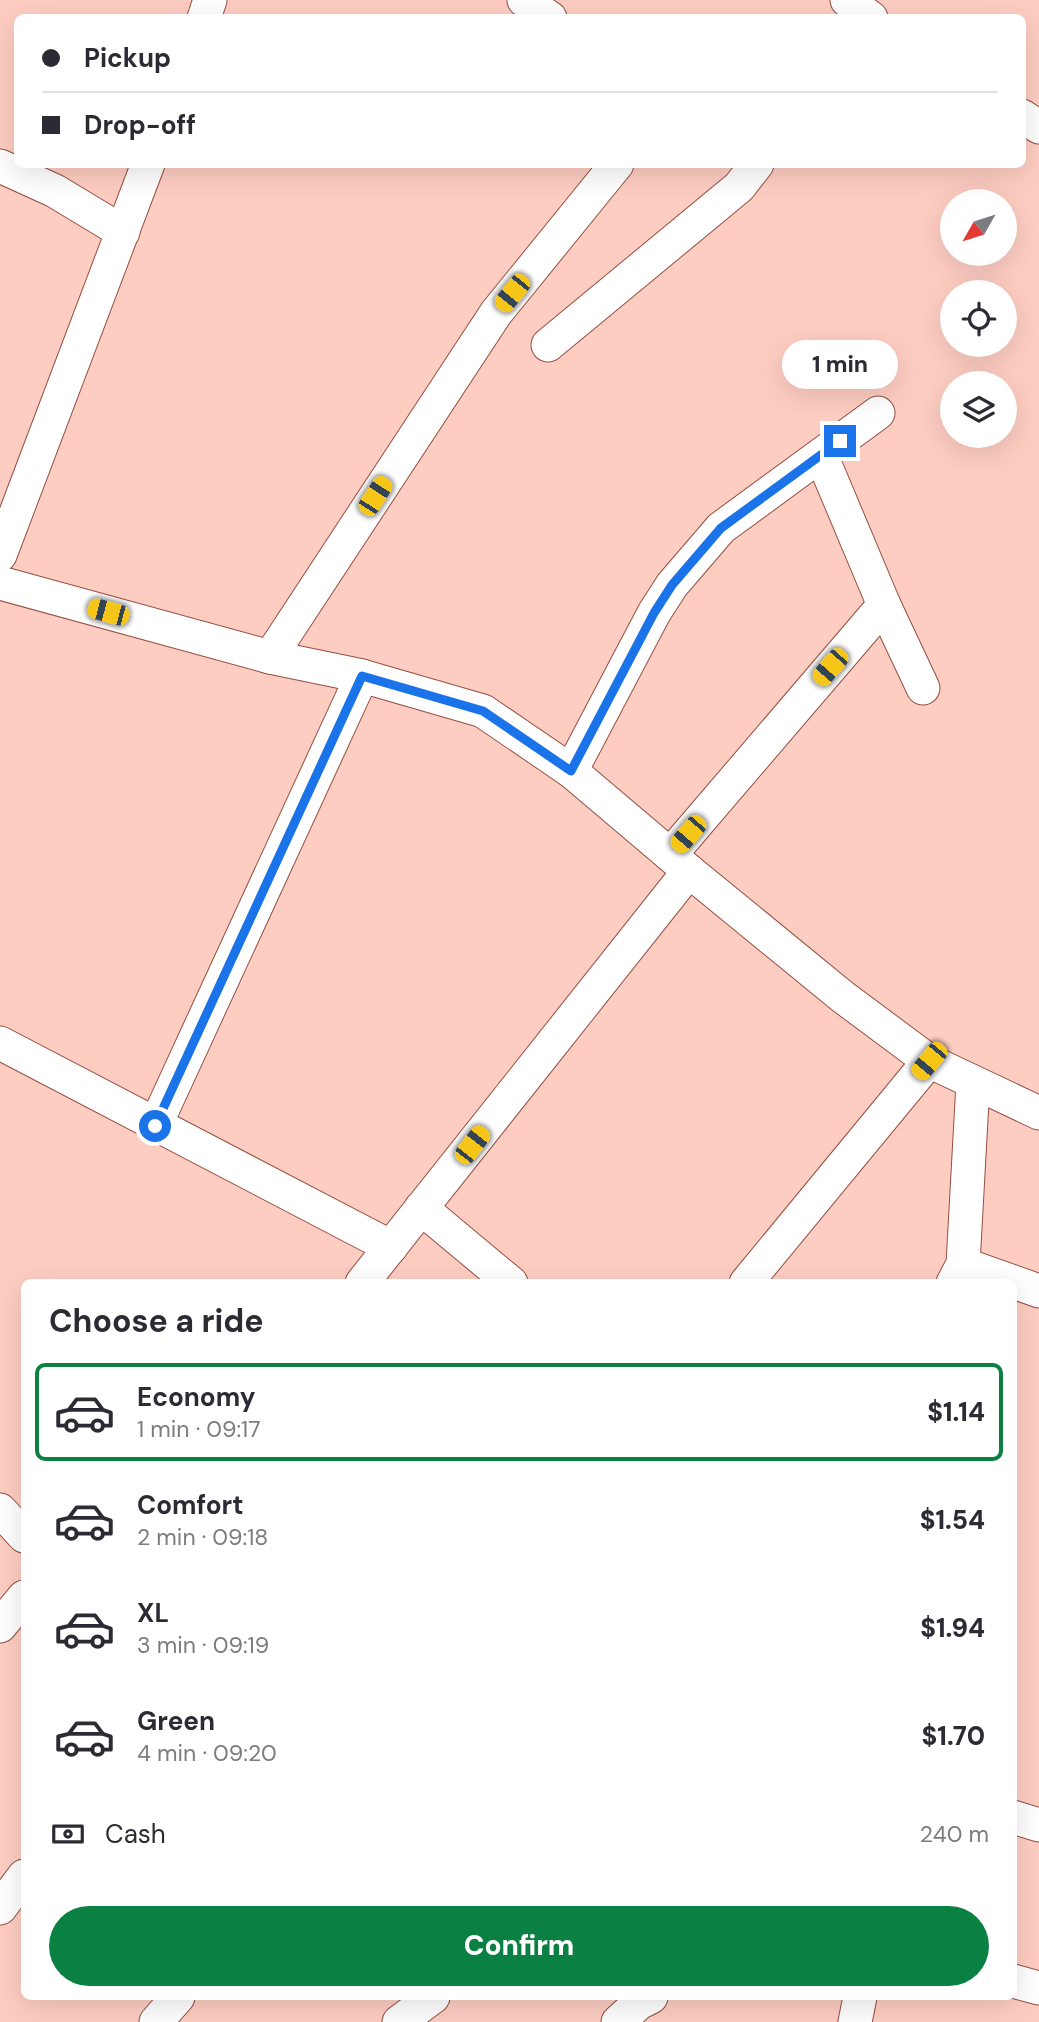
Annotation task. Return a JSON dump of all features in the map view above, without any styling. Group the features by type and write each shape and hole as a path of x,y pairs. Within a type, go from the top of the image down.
{"street":[{"path":"524,0 544,14"},
{"path":"847,0 866,14"},
{"path":"0,166 55,191 123,232"},
{"path":"0,555 147,168"},
{"path":"270,657 496,313 614,168"},
{"path":"548,345 739,187 754,168"},
{"path":"571,771 654,613 672,585 721,528 878,413"},
{"path":"821,455 884,605 923,688"},
{"path":"0,583 270,657 362,676 483,711 571,771 843,997 929,1061 1039,1113"},
{"path":"365,1279 679,863 884,605"},
{"path":"155,1126 362,676"},
{"path":"0,1044 391,1247"},
{"path":"749,1279 929,1061"},
{"path":"973,1083 958,1273 985,1279"},
{"path":"421,1208 506,1279"},
{"path":"1017,1286 1039,1291"},
{"path":"0,1510 21,1533"},
{"path":"0,1626 21,1601"},
{"path":"1017,1817 1039,1825"},
{"path":"0,1908 21,1880"},
{"path":"1017,1981 1039,1988"},
{"path":"156,2022 175,2000"},
{"path":"400,2022 429,2000"},
{"path":"855,2022 859,2000"}],"route":[{"path":"155,1126 362,676 483,711 571,771 654,613 672,585 721,528 840,441"}]}
